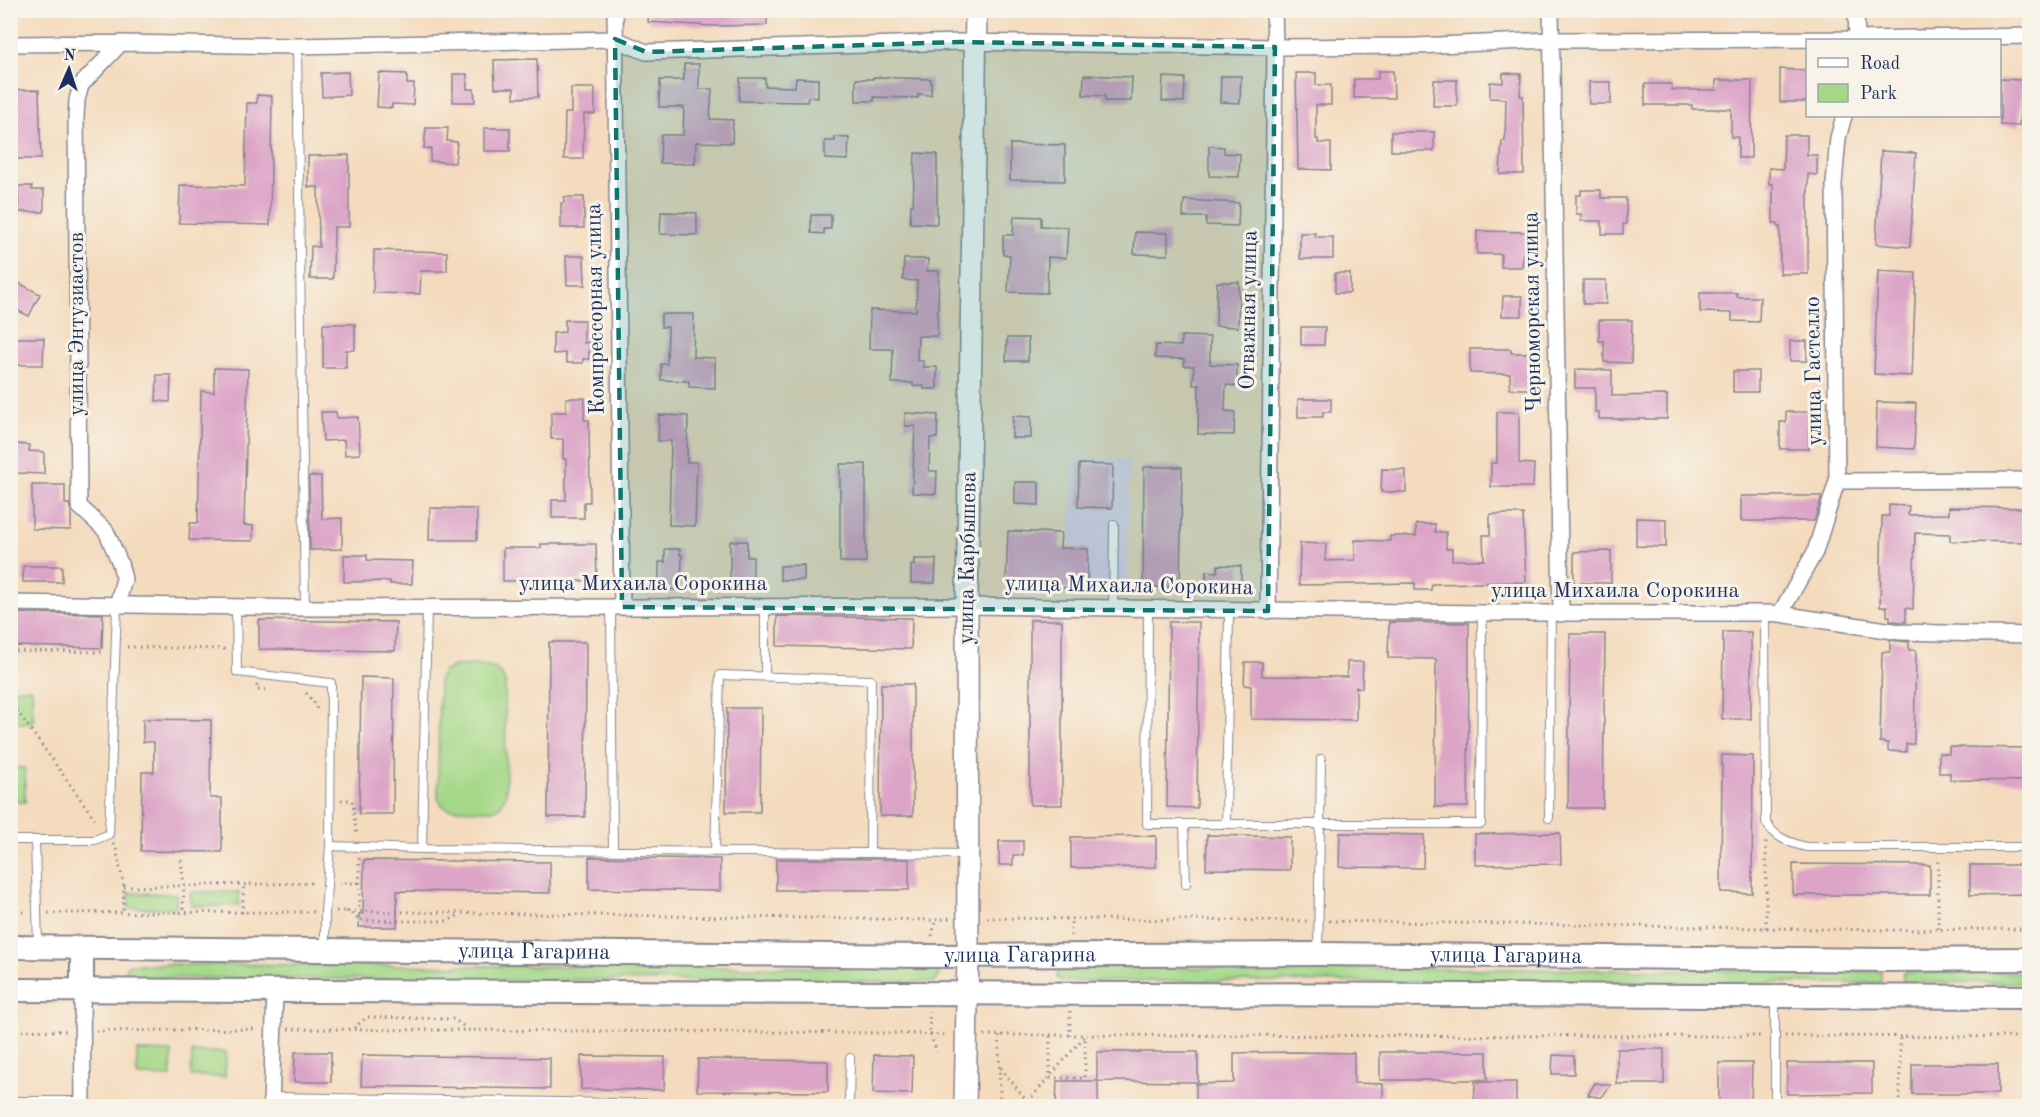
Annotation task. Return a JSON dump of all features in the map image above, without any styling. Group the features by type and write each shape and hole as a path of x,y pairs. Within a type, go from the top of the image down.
{"main road":[{"name":"улица Гагарина","path":"10,947 968,955 1318,954 1888,960 2030,959"},
{"path":"82,948 82,990"},
{"path":"1046,954 1046,993"},
{"name":"улица Гагарина","path":"10,990 2030,997"}],"street":[{"name":"Компрессорная улица","path":"615,10 617,607"},
{"name":"улица Карбышева","path":"965,1107 968,993 967,606 975,10"},
{"name":"Отважная улица","path":"1268,611 1274,10"},
{"name":"Черноморская улица","path":"1551,10 1556,613"},
{"path":"1856,10 1857,39"},
{"path":"1900,39 2030,36"},
{"path":"10,44 297,46 615,39 646,52 947,42 1275,47 1416,46 1551,40 1806,40"},
{"name":"улица Энтузиастов","path":"117,606 124,579 120,562 106,531 79,506 76,117 81,85 121,43"},
{"name":"улица Гастелло","path":"1772,614 1815,552 1837,481 1834,184 1838,138 1844,117"},
{"path":"1837,481 2030,480"},
{"name":"улица Михаила Сорокина","path":"10,603 305,608 967,606 1229,611 1772,614 1900,632 2030,635"},
{"path":"82,990 83,1104"},
{"path":"271,1102 275,991"}],"lane":[{"path":"297,46 305,608"},
{"path":"1113,609 1114,524"},
{"path":"10,840 95,840 109,834 117,606"},
{"path":"236,606 237,672 331,683 330,846 325,949"},
{"path":"765,606 765,677"},
{"path":"612,851 617,607"},
{"path":"422,849 427,608"},
{"path":"1148,609 1147,824 1481,824 1482,613"},
{"path":"1226,824 1229,611"},
{"path":"1549,818 1556,613"},
{"path":"1772,614 1766,822 1770,829 1786,841 1806,847 2030,847"},
{"path":"715,852 720,675 871,680 870,853"},
{"path":"1318,954 1320,759"},
{"path":"1184,824 1185,884"},
{"path":"35,840 38,947"},
{"path":"330,846 422,849 967,854"},
{"path":"1775,996 1775,1107"},
{"path":"849,1107 850,1058"},
{"path":"10,1101 83,1104"},
{"path":"271,1102 792,1107"}],"path":[{"path":"10,651 111,652 111,646 237,650"},
{"path":"10,701 116,848 124,887 123,913"},
{"path":"1766,822 1766,928"},
{"path":"1938,847 1938,929"},
{"path":"181,860 184,885 183,913"},
{"path":"124,887 311,883"},
{"path":"328,883 359,883"},
{"path":"242,913 244,884"},
{"path":"10,912 242,913 344,910 462,914 936,920 967,918 2030,929"},
{"path":"344,910 360,920 448,921 462,914"},
{"path":"352,1029 366,1017 454,1019 467,1029"},
{"path":"10,1030 467,1029 886,1032 999,1036 2029,1037 2028,1107"},
{"path":"999,1036 1000,1107"},
{"path":"1050,1036 1050,1078"},
{"path":"1050,1078 1085,1078 1085,1036"},
{"path":"1024,1107 1085,1036"},
{"path":"1900,1037 1900,1107"},
{"path":"999,1067 1028,1102"}],"highlighted area":[{"path":"615,39 646,52 959,42 1275,47 1268,611 622,607"}],"shaded area":[{"path":"1072,459 1129,459 1127,593 1070,593"}],"green space":[{"path":"454,666 491,667 501,674 505,681 506,794 500,806 493,810 448,809 438,798 439,679 443,672"},
{"path":"32,688 33,723 13,723 13,689"},
{"path":"13,768 25,768 25,802 14,802"},
{"path":"191,892 239,892 239,906 191,906"},
{"path":"129,893 177,894 176,908 129,908"},
{"path":"127,965 935,968 939,975 935,982 130,978 125,971"},
{"path":"1062,967 1881,971 1881,983 1062,981 1057,978 1058,969"},
{"path":"1903,972 2029,972 2029,983 1903,982"},
{"path":"137,1051 172,1052 171,1077 137,1076"},
{"path":"192,1052 226,1052 225,1077 191,1076"}],"building":[{"path":"649,10 767,10 767,25 712,26 648,22"},
{"path":"537,59 538,97 514,98 514,88 495,88 494,60"},
{"path":"684,64 699,64 699,89 712,89 710,119 733,120 732,143 696,142 695,164 660,163 661,135 683,135 684,107 659,107 660,80 684,80"},
{"path":"1780,69 1806,71 1806,102 1780,102"},
{"path":"1378,71 1393,71 1394,98 1354,98 1354,79 1378,79"},
{"path":"348,72 349,95 322,97 321,73"},
{"path":"379,73 407,74 407,84 414,84 413,105 392,104 392,108 377,107"},
{"path":"1296,73 1316,73 1316,85 1331,85 1331,105 1316,105 1316,139 1318,143 1331,143 1331,170 1298,169"},
{"path":"1503,73 1521,74 1524,174 1500,174 1502,141 1505,141 1506,99 1490,98 1490,82 1503,83"},
{"path":"453,74 467,74 467,89 474,89 475,102 453,102"},
{"path":"1084,75 1132,77 1131,101 1105,101 1105,96 1083,95"},
{"path":"1221,76 1241,76 1240,103 1220,102"},
{"path":"873,77 931,79 931,95 918,94 918,98 874,97 874,101 856,101 856,79 873,79"},
{"path":"1163,77 1185,78 1184,102 1162,101"},
{"path":"740,78 765,78 765,86 795,87 796,78 818,79 818,98 808,97 807,102 739,101"},
{"path":"2001,79 2022,80 2019,126 2000,125"},
{"path":"1434,80 1457,80 1457,106 1433,106"},
{"path":"1716,80 1752,80 1751,158 1738,158 1738,137 1731,137 1731,109 1692,109 1692,105 1645,105 1645,84 1672,84 1672,90 1716,90"},
{"path":"1589,82 1611,82 1611,104 1589,104"},
{"path":"571,88 595,88 595,114 584,114 583,159 564,159 565,113 571,113"},
{"path":"10,90 39,90 41,159 10,159"},
{"path":"257,95 272,96 270,225 179,223 180,185 245,186 247,103 257,103"},
{"path":"426,128 448,128 447,141 457,142 455,163 430,161 431,149 424,148"},
{"path":"484,128 510,128 510,151 484,151"},
{"path":"1391,132 1434,132 1434,151 1391,151"},
{"path":"1784,135 1807,135 1807,155 1817,155 1817,175 1808,174 1808,274 1780,274 1780,227 1778,223 1773,223 1773,184 1769,184 1769,168 1783,169"},
{"path":"835,137 849,138 848,160 825,159 825,141 835,141"},
{"path":"1010,144 1065,145 1065,181 1010,180"},
{"path":"1209,146 1224,147 1224,153 1240,154 1239,177 1209,176"},
{"path":"1881,151 1916,153 1910,247 1876,244"},
{"path":"915,153 937,154 937,224 910,223"},
{"path":"349,155 349,227 334,227 333,279 310,279 311,246 319,247 318,187 308,187 308,156"},
{"path":"18,186 32,186 32,190 44,190 44,212 19,212"},
{"path":"1581,190 1601,190 1601,198 1626,198 1626,224 1623,224 1623,234 1602,234 1602,221 1581,221 1581,214 1576,214 1576,195 1581,195"},
{"path":"564,197 584,197 584,228 561,228 561,203 564,203"},
{"path":"1184,200 1239,203 1238,226 1206,225 1206,217 1183,217"},
{"path":"661,212 697,213 697,235 660,234"},
{"path":"811,215 831,215 831,229 824,229 824,234 811,233"},
{"path":"1014,216 1041,217 1041,226 1068,227 1066,258 1048,257 1047,293 1008,292 1010,255 1003,255 1003,235 1013,235"},
{"path":"1477,231 1526,232 1526,254 1523,254 1522,267 1501,267 1501,254 1477,254"},
{"path":"1135,232 1168,233 1168,255 1134,254"},
{"path":"1300,233 1315,233 1315,237 1333,237 1333,259 1300,259"},
{"path":"374,250 447,252 447,271 421,271 420,294 373,293"},
{"path":"566,256 584,256 585,285 567,285"},
{"path":"904,259 928,259 927,271 939,271 937,336 918,336 917,361 923,361 923,367 937,367 937,389 924,389 924,386 913,386 913,383 892,383 893,349 869,349 870,310 916,311 917,281 903,280"},
{"path":"1878,271 1916,273 1912,376 1874,374"},
{"path":"1335,273 1350,273 1350,293 1335,293"},
{"path":"1583,280 1606,280 1606,304 1583,304"},
{"path":"15,281 40,294 29,316 10,307 10,290"},
{"path":"1217,282 1239,282 1238,327 1216,326"},
{"path":"1700,293 1737,293 1737,297 1760,297 1759,322 1732,321 1732,313 1700,312"},
{"path":"1503,296 1522,296 1522,316 1502,316"},
{"path":"661,314 694,314 693,357 715,358 715,388 689,387 689,381 661,380 661,364 667,364 668,327 661,327"},
{"path":"565,320 584,320 584,343 589,342 589,359 583,359 583,363 567,363 565,353 553,354 553,333 565,332"},
{"path":"1599,320 1632,320 1631,363 1604,362 1604,341 1599,341"},
{"path":"323,324 355,324 355,350 346,350 346,368 323,368"},
{"path":"1301,327 1325,327 1324,345 1301,345"},
{"path":"1181,336 1210,337 1210,364 1237,365 1237,386 1226,385 1225,411 1235,412 1234,435 1198,434 1199,385 1193,385 1194,366 1184,366 1184,359 1155,358 1156,345 1181,346"},
{"path":"12,338 44,338 43,365 12,365"},
{"path":"1007,338 1028,338 1028,361 1006,361"},
{"path":"1790,341 1807,341 1807,361 1790,361"},
{"path":"1470,349 1511,349 1511,353 1534,353 1534,374 1529,375 1529,389 1510,389 1510,374 1470,373"},
{"path":"214,368 248,369 244,525 253,526 253,541 189,540 190,523 198,523 201,391 214,392"},
{"path":"1575,369 1612,370 1612,396 1667,395 1667,419 1599,419 1599,412 1595,412 1595,388 1575,388"},
{"path":"1733,371 1758,371 1758,392 1733,392"},
{"path":"157,375 171,375 170,402 156,401"},
{"path":"566,398 585,398 584,420 589,420 590,502 584,502 584,518 552,518 552,500 566,500 566,459 563,459 563,439 551,439 551,412 566,412"},
{"path":"1298,399 1331,399 1331,412 1323,412 1323,417 1298,417"},
{"path":"1877,402 1916,403 1914,449 1876,447"},
{"path":"321,412 336,412 337,418 358,417 360,454 345,455 344,440 323,441"},
{"path":"1497,412 1519,412 1519,463 1534,464 1533,487 1491,487 1491,463 1497,463"},
{"path":"1786,412 1809,412 1809,449 1780,449 1780,422 1786,422"},
{"path":"905,413 938,415 937,438 930,438 929,471 937,471 936,494 912,493 915,426 905,426"},
{"path":"659,415 688,416 687,462 697,462 695,526 669,525 671,441 658,441"},
{"path":"1013,416 1031,417 1031,438 1012,438"},
{"path":"15,444 29,445 29,451 44,452 44,474 14,473"},
{"path":"840,464 866,464 866,562 840,562"},
{"path":"1079,464 1113,465 1112,508 1078,507"},
{"path":"1144,467 1182,467 1180,587 1143,587"},
{"path":"1382,469 1406,470 1406,492 1381,492"},
{"path":"309,476 321,476 322,519 342,518 342,549 310,550"},
{"path":"1015,482 1039,482 1039,505 1015,504"},
{"path":"32,485 65,485 65,504 69,504 71,511 71,530 32,529"},
{"path":"1741,496 1821,496 1821,500 1814,521 1741,521"},
{"path":"1889,505 1909,506 1908,515 1949,514 1949,507 2030,508 2030,542 1950,541 1950,534 1915,533 1913,609 1906,608 1906,622 1890,621 1890,616 1887,616 1887,607 1880,607 1882,516 1889,516"},
{"path":"430,508 477,509 477,540 429,540"},
{"path":"1490,514 1523,514 1526,582 1432,584 1431,590 1415,590 1415,583 1299,585 1300,543 1326,544 1325,561 1355,560 1355,540 1390,541 1390,536 1416,536 1416,524 1435,524 1435,532 1446,532 1446,549 1452,549 1452,560 1484,560 1483,535 1490,535"},
{"path":"1636,518 1666,519 1666,547 1636,546"},
{"path":"1008,531 1061,533 1060,548 1088,549 1087,591 1035,587 1035,583 1006,582"},
{"path":"730,541 747,541 747,557 753,557 753,579 730,580"},
{"path":"541,544 596,544 597,581 503,581 503,548 541,548"},
{"path":"665,549 680,549 680,555 682,555 681,590 659,589 659,562 665,562"},
{"path":"1611,551 1611,583 1574,583 1574,552"},
{"path":"344,555 367,555 367,560 413,561 412,584 390,584 390,581 344,582"},
{"path":"914,559 936,559 935,583 911,583 911,565 914,565"},
{"path":"804,565 804,580 780,580 780,566"},
{"path":"1218,565 1241,566 1241,587 1206,587 1206,571 1217,572"},
{"path":"23,566 62,566 62,582 23,582"},
{"path":"10,613 103,614 102,648 10,646"},
{"path":"777,616 912,618 911,649 777,646"},
{"path":"259,620 396,622 395,651 259,649"},
{"path":"1030,620 1062,620 1062,805 1030,805"},
{"path":"1169,622 1199,622 1197,808 1167,807"},
{"path":"1389,622 1469,623 1468,807 1435,807 1436,659 1388,658"},
{"path":"1723,632 1751,632 1751,719 1722,719"},
{"path":"1570,634 1605,634 1603,808 1568,808"},
{"path":"1890,640 1909,642 1909,650 1916,650 1914,744 1906,744 1906,752 1888,751 1888,743 1880,742 1882,652 1890,652"},
{"path":"549,642 586,642 585,817 548,817"},
{"path":"1245,662 1262,662 1262,676 1347,677 1347,662 1363,662 1362,688 1356,687 1356,720 1251,719 1251,686 1244,685"},
{"path":"361,677 394,678 393,814 359,814"},
{"path":"881,684 913,684 913,816 880,816"},
{"path":"727,708 761,708 760,812 726,812"},
{"path":"143,719 211,720 210,798 222,798 222,852 141,851 142,772 154,772 154,742 143,742"},
{"path":"1949,747 2030,748 2030,781 1950,780 1950,773 1939,773 1939,753 1949,754"},
{"path":"1722,755 1753,756 1752,893 1721,892"},
{"path":"1340,833 1424,835 1423,868 1339,867"},
{"path":"1560,833 1561,864 1475,865 1475,834"},
{"path":"1207,835 1290,837 1290,870 1206,869"},
{"path":"1156,836 1156,867 1071,868 1071,837"},
{"path":"999,841 1023,841 1023,855 1013,855 1013,865 999,865"},
{"path":"589,857 720,859 720,891 589,889"},
{"path":"776,859 909,859 909,890 776,890"},
{"path":"364,860 550,862 550,893 397,891 397,927 359,927 359,914 363,914"},
{"path":"1793,864 1930,865 1930,895 1793,895"},
{"path":"1970,865 2030,865 2030,894 1970,895"},
{"path":"1617,1049 1664,1049 1664,1084 1617,1084"},
{"path":"295,1052 331,1052 331,1082 294,1082"},
{"path":"1097,1052 1198,1052 1198,1082 1097,1081"},
{"path":"1380,1052 1487,1052 1487,1080 1380,1080"},
{"path":"1234,1053 1354,1053 1354,1083 1383,1084 1383,1107 1196,1107 1196,1084 1234,1083"},
{"path":"362,1055 550,1058 550,1089 361,1086"},
{"path":"874,1055 913,1056 912,1094 873,1093"},
{"path":"1553,1055 1574,1056 1574,1074 1552,1074"},
{"path":"581,1056 665,1057 664,1090 581,1089"},
{"path":"698,1059 828,1061 828,1092 697,1091"},
{"path":"1719,1063 1752,1063 1751,1107 1719,1107"},
{"path":"1787,1063 1872,1063 1872,1093 1787,1094"},
{"path":"1912,1064 1998,1064 1998,1094 1912,1094"},
{"path":"1057,1081 1098,1081 1098,1107 1056,1107"},
{"path":"1475,1082 1516,1082 1516,1107 1474,1107"},
{"path":"1595,1083 1611,1085 1601,1098 1588,1095"}]}
